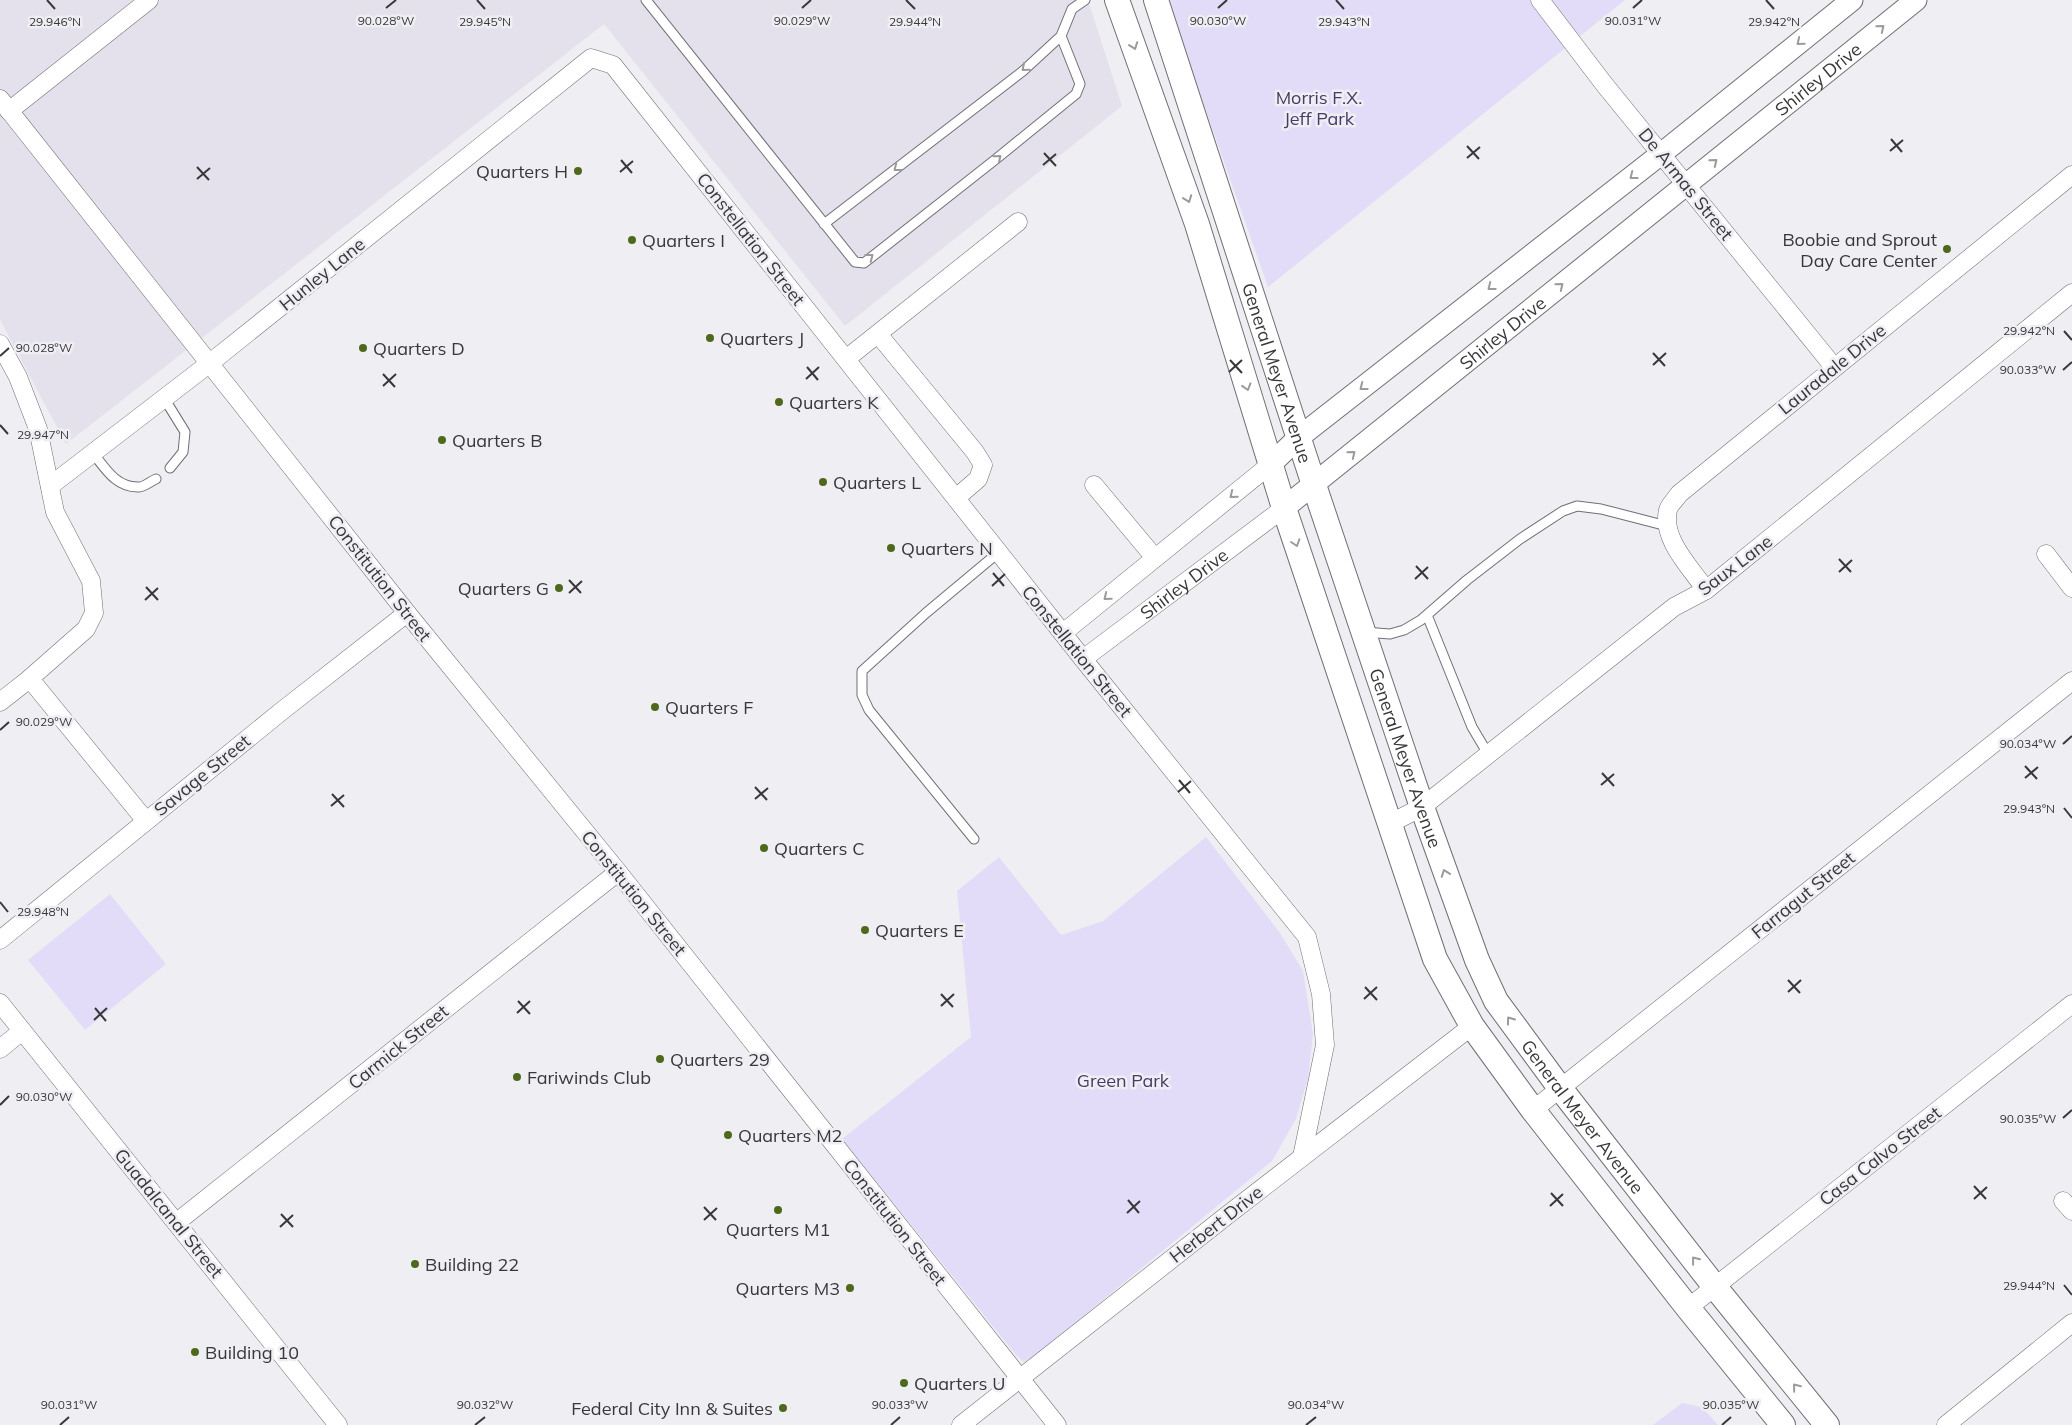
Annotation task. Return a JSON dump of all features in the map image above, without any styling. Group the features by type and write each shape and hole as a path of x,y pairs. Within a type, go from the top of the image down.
{"main road":[{"name":"General Meyer Avenue","path":"1117,0 1197,224 1284,508 1435,959 1472,1026 1533,1110 1688,1308 1783,1425"},
{"name":"General Meyer Avenue","path":"1156,0 1298,438 1422,807 1477,960 1496,1001 1560,1088 1715,1287 1827,1425"}],"street":[{"path":"4,105 149,0"},
{"name":"De Armas Street","path":"1540,0 1604,84 1834,367"},
{"name":"Shirley Drive","path":"1063,633 1271,464 1298,438 1661,154 1852,0"},
{"name":"Shirley Drive","path":"1084,659 1284,508 1916,0"},
{"name":"Constellation Street","path":"590,58 613,65 1063,633 1307,937 1321,994 1325,1044 1302,1157"},
{"name":"Hunley Lane","path":"50,486 210,363 590,58"},
{"name":"Constitution Street","path":"4,105 407,613 618,872 1057,1425"},
{"name":"Lauradale Drive","path":"1667,526 1668,509 1679,494 2072,175"},
{"path":"846,359 1018,222"},
{"name":"Saux Lane","path":"1389,824 1422,807 1674,607 1706,590 2072,293"},
{"path":"878,334 975,452 983,465 978,478 956,498"},
{"path":"0,344 18,377 38,429 55,512 91,581 94,613 86,629 30,679 0,702"},
{"path":"1094,485 1155,558"},
{"path":"1667,526 1674,545 1706,590"},
{"path":"2046,554 2072,588"},
{"name":"Savage Street","path":"0,940 283,710 407,613"},
{"path":"30,679 146,821"},
{"name":"Farragut Street","path":"1533,1110 2072,681"},
{"name":"Carmick Street","path":"178,1222 618,872"},
{"name":"Guadalcanal Street","path":"0,1002 178,1222 338,1425"},
{"name":"Casa Calvo Street","path":"1688,1308 2072,1004"},
{"name":"Herbert Drive","path":"961,1425 1472,1026"},
{"path":"0,1049 22,1031"},
{"path":"1946,1425 2072,1323"}],"lane":[{"path":"646,0 855,262 864,263 1076,94 1080,84 1061,36"},
{"path":"824,224 1023,70 1061,36 1072,9 1085,0"},
{"path":"164,398 185,432 183,452 170,468"},
{"path":"92,453 113,478 122,484 140,487 156,478"},
{"path":"1363,632 1390,634 1404,630 1427,615 1467,580 1520,539 1563,511 1577,506 1602,509 1667,526"},
{"path":"974,839 869,710 862,695 862,671 926,613 999,552"},
{"path":"1427,615 1472,728 1488,754"}],"shaded area":[{"path":"0,0 1088,0 1122,106 845,326 604,24 66,444 0,320"}],"green space":[{"name":"Morris F.X. Jeff Park","path":"1167,0 1625,0 1268,287"},
{"name":"Green Park","path":"1206,837 1280,933 1303,971 1313,1034 1308,1078 1296,1119 1272,1161 1036,1355 1024,1362 1016,1355 842,1139 971,1037 957,891 999,857 1061,935 1103,921"},
{"path":"110,894 166,964 85,1030 28,960"},
{"path":"1682,1403 1702,1407 1718,1425 1653,1425"}],"place":[{"name":"Quarters H","path":"578,171"},
{"name":"Quarters I","path":"632,240"},
{"name":"Boobie and Sprout Day Care Center","path":"1947,249"},
{"name":"Quarters J","path":"710,338"},
{"name":"Quarters D","path":"363,348"},
{"name":"Quarters K","path":"779,402"},
{"name":"Quarters B","path":"442,440"},
{"name":"Quarters L","path":"823,482"},
{"name":"Quarters N","path":"891,548"},
{"name":"Quarters G","path":"559,588"},
{"name":"Quarters F","path":"655,707"},
{"name":"Quarters C","path":"764,848"},
{"name":"Quarters E","path":"865,930"},
{"name":"Quarters 29","path":"660,1059"},
{"name":"Fariwinds Club","path":"517,1077"},
{"name":"Quarters M2","path":"728,1135"},
{"name":"Quarters M1","path":"778,1210"},
{"name":"Building 22","path":"415,1264"},
{"name":"Quarters M3","path":"850,1288"},
{"name":"Building 10","path":"195,1352"},
{"name":"Quarters U","path":"904,1383"},
{"name":"Federal City Inn & Suites","path":"783,1408"}]}
